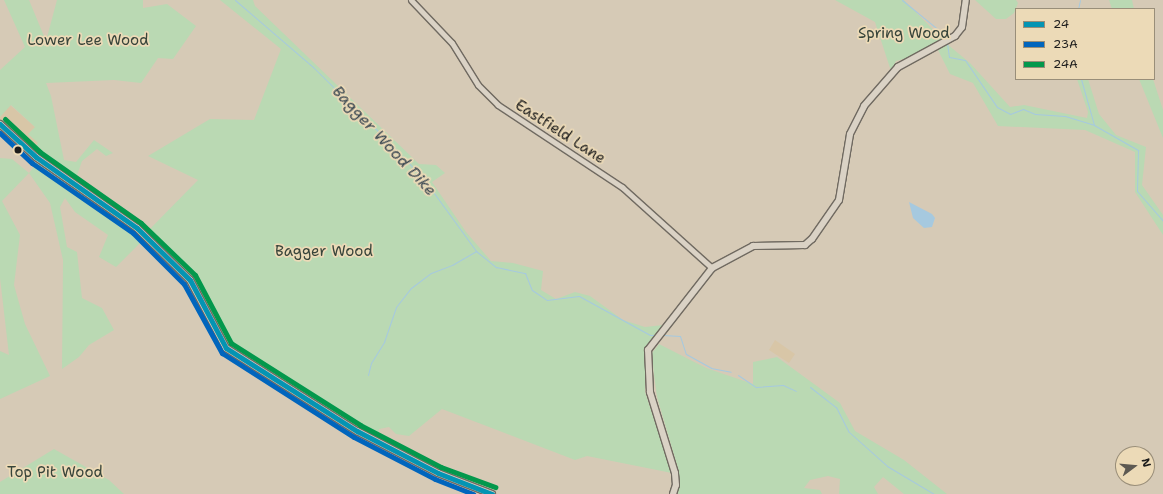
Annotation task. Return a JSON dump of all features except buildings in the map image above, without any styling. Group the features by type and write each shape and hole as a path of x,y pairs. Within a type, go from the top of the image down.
{"street":[{"name":"Eastfield Lane","path":"410,0 452,43 478,85 498,105 622,187 712,268"},
{"path":"673,494 676,485 675,473 650,392 648,378 648,350 712,268 753,246 805,245 822,228 839,200 850,134 864,106 898,67 947,41 962,27 966,0"},
{"path":"0,124 36,157 137,228 190,280 226,348 357,431 438,473 492,494"}],"shaded area":[{"path":"10,105 35,127 38,143 33,150 0,121 0,117"},
{"path":"775,340 795,354 789,363 769,350"}],"green space":[{"name":"Lower Lee Wood","path":"4,0 29,0 46,41 57,0 143,0 143,8 167,4 196,26 173,59 158,58 141,83 114,80 46,83 51,96 64,160 76,162 94,140 113,153 106,156 97,149 82,161 73,187 136,229 142,241 116,267 99,257 108,235 75,212 65,198 60,207 67,247 77,252 82,298 102,308 114,330 89,345 79,357 62,369 63,260 50,203 29,173 38,162 46,166 49,162 33,150 38,143 28,134 35,127 11,105 0,117 0,70 25,47"},
{"name":"Bagger Wood","path":"220,0 253,0 255,6 419,164 436,165 445,173 432,182 466,232 491,261 513,263 543,271 541,290 556,299 575,292 590,296 623,320 645,327 663,325 646,349 645,392 672,473 587,456 575,460 442,409 409,436 396,434 389,427 379,429 379,437 359,429 230,347 194,278 145,234 198,180 148,156 210,119 254,120 281,49"},
{"name":"Spring Wood","path":"835,0 904,0 943,40 911,57 896,61 891,71 875,22"},
{"path":"975,0 1016,0 1018,3 1014,13 1006,19 996,19"},
{"path":"1109,0 1132,0 1134,8 1112,8"},
{"path":"947,44 970,63 1010,107 1024,105 1087,118 1088,112 1077,80 1088,80 1099,114 1116,135 1146,147 1142,185 1163,215 1163,235 1135,192 1135,152 1085,130 998,126 973,83 950,74 937,48"},
{"path":"1139,80 1153,80 1163,110 1163,138"},
{"path":"0,158 12,159 29,173 2,201 20,235 14,285 25,324 50,376 0,399 0,351 9,355 0,278"},
{"path":"659,344 706,368 753,384 753,362 777,357 840,403 855,431 904,460 947,494 904,494 883,477 874,487 878,494 839,494 840,479 828,476 810,480 804,488 820,490 822,494 678,494 679,472 657,397 654,375 652,353"},
{"name":"Top Pit Wood","path":"54,449 109,480 124,494 0,494 0,482"}],"water":[{"path":"909,202 932,214 935,218 932,227 924,228 913,218"}],"waterway":[{"name":"Bagger Wood Dike","path":"235,0 313,67 382,135 423,178 476,251 496,267 525,273 532,290 547,300 579,296 650,335 656,335"},
{"path":"902,0 941,32 945,33 946,37"},
{"path":"1078,8 1080,0"},
{"path":"947,43 949,57 965,60 997,107 1010,114 1023,109 1035,114 1065,116 1094,125"},
{"path":"1081,80 1094,125 1138,150 1137,191 1163,221"},
{"path":"368,375 371,363 384,342 396,307 411,288 431,273 452,265 476,251"},
{"name":"Bagger Wood Dike","path":"663,335 680,336 686,354 711,368 731,372"},
{"name":"Bagger Wood Dike","path":"738,375 756,387 783,385 796,391"},
{"name":"Bagger Wood Dike","path":"810,387 836,407 849,432 887,466 934,494"}],"transit line":[{"name":"24A","path":"5,119 40,152 141,223 195,275 231,343 360,425 441,467 495,487"},
{"name":"24","path":"0,124 36,157 137,228 190,280 226,348 357,431 438,473 492,494"},
{"name":"23A","path":"0,133 32,163 133,233 184,284 222,353 354,437 435,479 473,494"}]}
